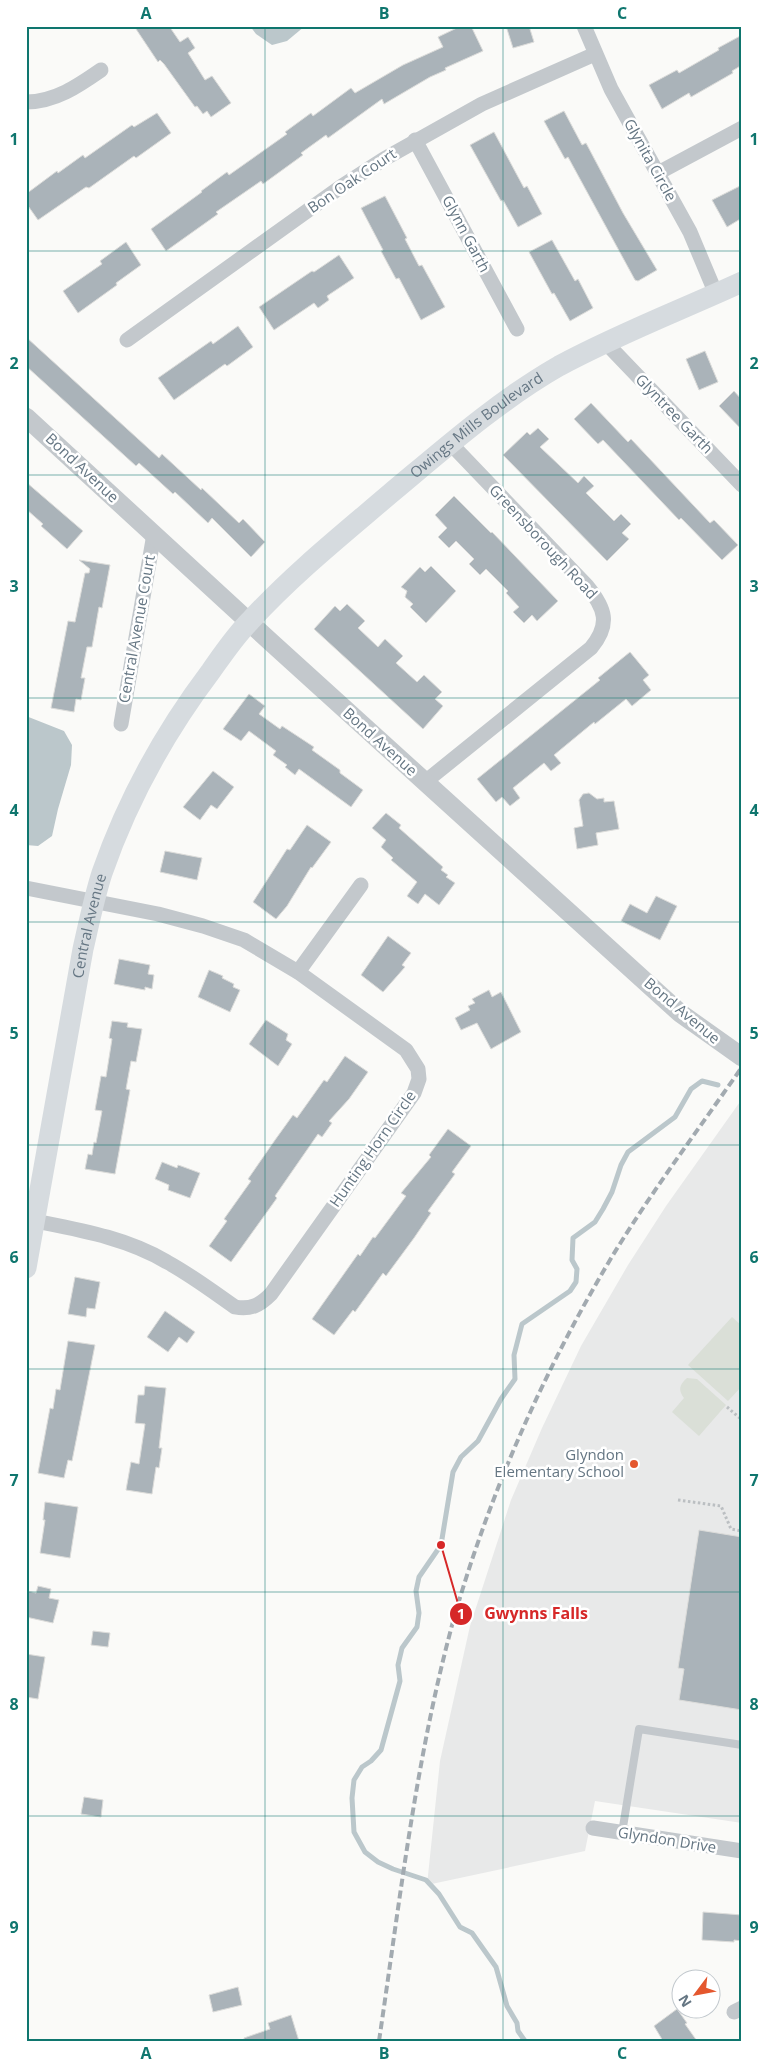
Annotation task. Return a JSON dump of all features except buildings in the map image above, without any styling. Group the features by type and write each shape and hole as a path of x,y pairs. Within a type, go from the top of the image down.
{"main road":[{"name":"Owings Mills Boulevard","path":"249,622 308,566 450,443 518,392 559,367 606,343 742,282"},
{"name":"Central Avenue","path":"26,1268 83,949 94,900 115,838 162,744 196,690 249,622"}],"street":[{"name":"Glynita Circle","path":"584,26 595,54 632,129 690,232 716,294"},
{"name":"Bon Oak Court","path":"127,340 342,186 415,140 482,104 595,54"},
{"path":"26,102 38,102 60,95 101,70"},
{"path":"658,173 742,128"},
{"name":"Glynn Garth","path":"415,140 517,329"},
{"name":"Glyntree Garth","path":"606,343 742,484"},
{"name":"Bond Avenue","path":"26,417 680,1013 742,1057"},
{"name":"Greensborough Road","path":"425,782 591,648 599,638 604,626 603,610 597,598 587,586 450,443"},
{"name":"Central Avenue Court","path":"121,724 154,534"},
{"path":"298,972 361,885"},
{"name":"Hunting Horn Circle","path":"26,888 94,900 203,926 244,940 298,972 406,1050 418,1069 419,1079 414,1093 271,1294 262,1303 254,1307 244,1309 235,1307 166,1261 134,1246 90,1232 35,1221"},
{"name":"Glyndon Drive","path":"593,1828 742,1851"}],"lane":[{"path":"622,1833 639,1730 742,1745"}],"path":[{"path":"727,1407 742,1420"},
{"path":"678,1500 720,1506 731,1529 742,1531"}],"shaded area":[{"path":"250,26 305,26 287,41 272,45 256,34"},
{"path":"26,716 64,731 72,745 71,765 52,836 38,846 26,845"},
{"name":"Glyndon Elementary School","path":"742,1099 742,1823 595,1801 585,1851 427,1885 440,1761 470,1626 511,1500 542,1428 581,1346 628,1265 666,1206"},
{"path":"732,1317 742,1326 742,1386 728,1401 688,1365"},
{"path":"687,1378 697,1379 726,1405 699,1436 672,1412 684,1398 680,1388"}],"waterway":[{"path":"525,2041 518,2031 517,2023 507,2006 496,1967 472,1933 460,1927 439,1894 426,1880 393,1869 378,1862 365,1852 354,1832 352,1798 354,1780 362,1767 371,1761 381,1750 400,1681 398,1665 402,1648 417,1627 419,1613 416,1591 419,1577 441,1545 453,1472 461,1457 478,1441 501,1399 515,1379 514,1355 522,1324 570,1291 576,1282 577,1269 572,1260 573,1238 595,1222 612,1192 621,1165 628,1152 675,1117 691,1089 702,1081 718,1085"}],"railway":[{"path":"379,2041 410,1828 429,1722 454,1618 484,1524 542,1386 588,1298 643,1207 742,1067"}],"place":[{"name":"Glyndon Elementary School","path":"634,1464"},
{"name":"Gwynns Falls","path":"441,1545"}]}
